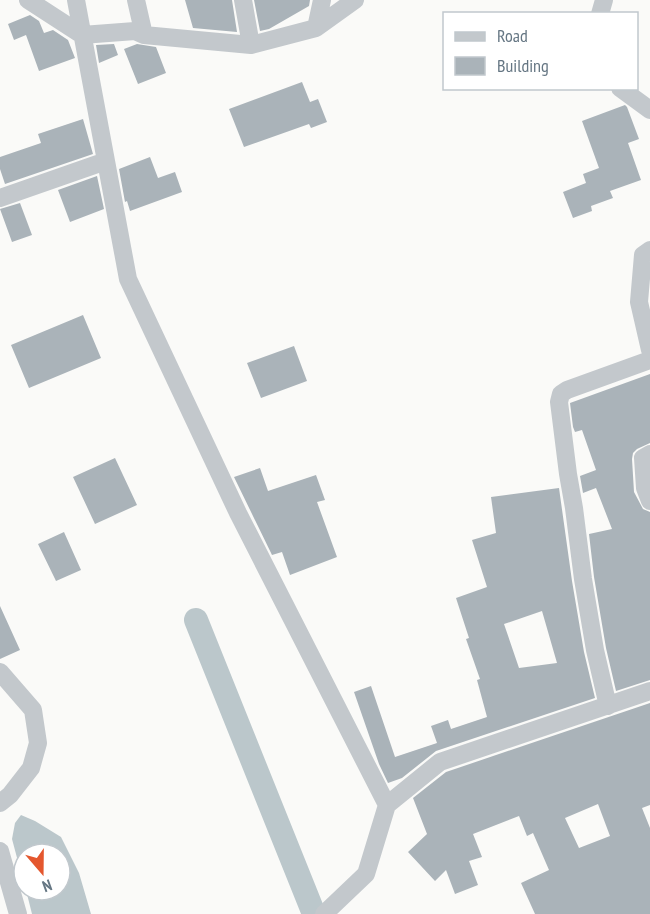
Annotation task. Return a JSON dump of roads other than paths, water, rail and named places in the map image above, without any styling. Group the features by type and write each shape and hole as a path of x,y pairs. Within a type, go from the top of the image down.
{"street":[{"path":"28,0 82,35 135,31 144,34 251,45 316,28 355,0"},
{"path":"76,0 128,279 238,513 387,805"},
{"path":"136,0 144,34"},
{"path":"243,0 251,45"},
{"path":"316,28 322,0"},
{"path":"623,90 650,110"},
{"path":"0,198 106,161"},
{"path":"650,250 643,255 639,302 650,350"},
{"path":"608,705 595,650 585,589 559,402 561,394 567,390 650,360"},
{"path":"650,454 643,458 645,488 650,501"},
{"path":"0,672 33,710 38,742 31,768 0,804"},
{"path":"324,914 366,874 387,805 440,762 650,692"},
{"path":"0,851 18,914"}],"waterway":[{"path":"196,620 314,914"}]}
